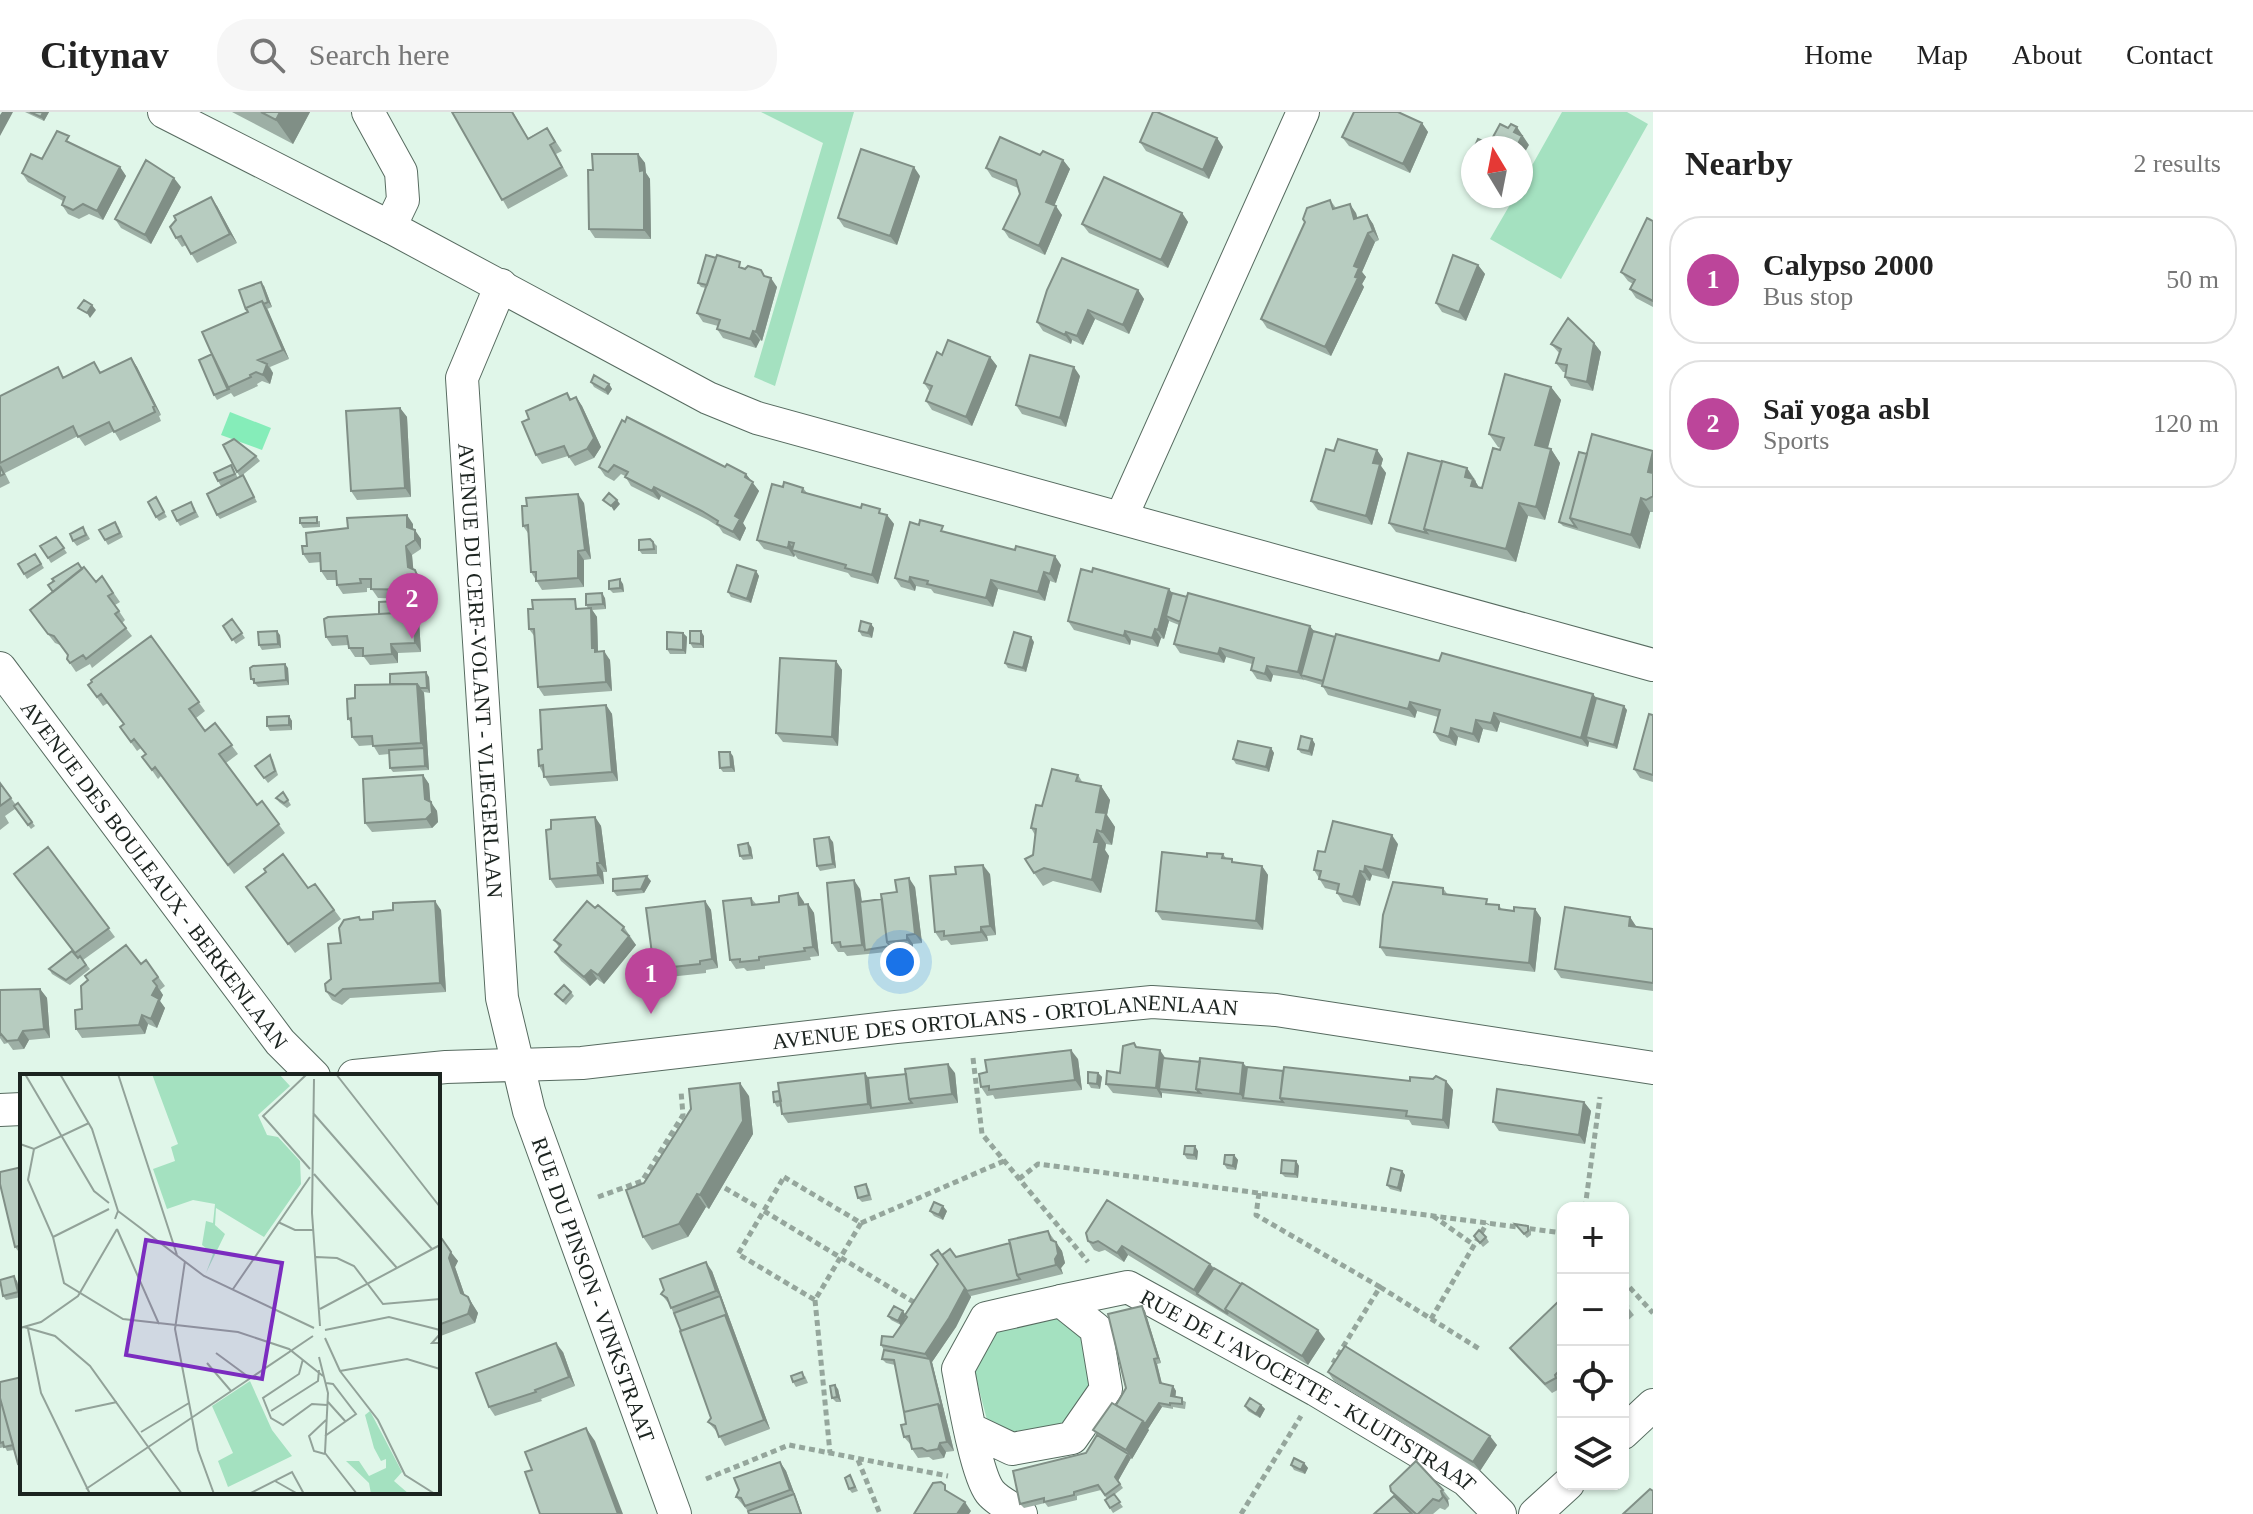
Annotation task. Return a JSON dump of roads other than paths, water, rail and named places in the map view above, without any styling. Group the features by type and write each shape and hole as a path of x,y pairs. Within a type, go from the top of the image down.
{"street":[{"path":"164,112 501,285 708,398 757,418 1653,665"},
{"path":"368,112 401,172 403,200 390,227"},
{"path":"1121,518 1303,112"},
{"name":"AVENUE DU CERF-VOLANT - VLIEGERLAAN","path":"501,285 462,378 502,998 516,1063"},
{"name":"AVENUE DES BOULEAUX - BERKENLAAN","path":"0,668 280,1042 312,1074"},
{"name":"AVENUE DES ORTOLANS - ORTOLANENLAAN","path":"379,1074 516,1063 582,1063 1152,1002 1276,1010 1653,1068"},
{"name":"RUE DU PINSON - VINKSTRAAT","path":"516,1063 529,1111 675,1514"},
{"path":"0,1110 20,1109"},
{"name":"RUE DE L'AVOCETTE - KLUITSTRAAT","path":"1061,1301 1128,1287 1316,1390 1466,1480 1500,1514"},
{"path":"970,1429 1012,1449 1072,1438 1106,1389 1096,1329 1061,1301 986,1318 958,1369 970,1429 985,1482 991,1493 1021,1514"},
{"path":"1629,1427 1653,1405"},
{"path":"1535,1514 1561,1490"}],"place":[{"name":"Saï yoga asbl","path":"412,639"},
{"name":"Calypso 2000","path":"651,1014"}]}
